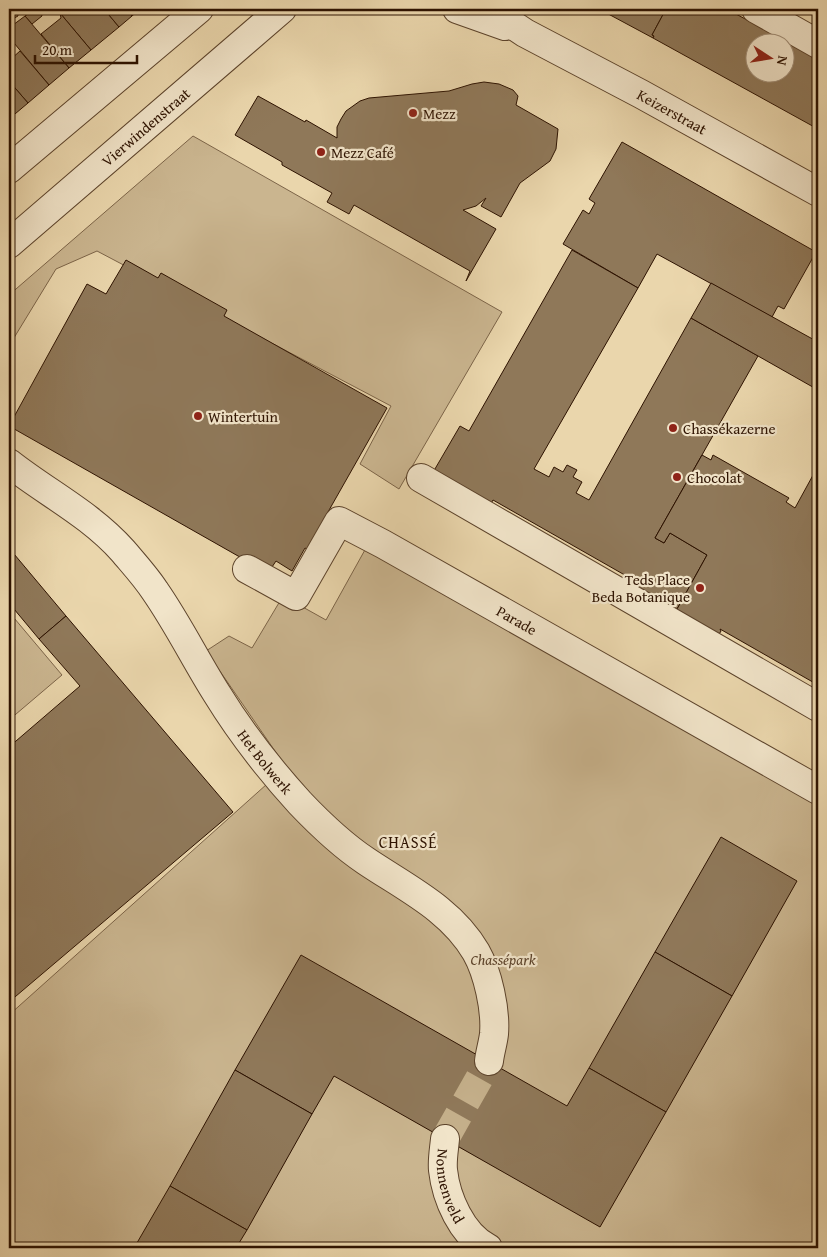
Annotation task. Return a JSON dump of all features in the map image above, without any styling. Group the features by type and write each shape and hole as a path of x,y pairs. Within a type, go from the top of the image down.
{"street":[{"path":"9,169 199,9"},
{"name":"Vierwindenstraat","path":"9,244 282,9"},
{"name":"Keizerstraat","path":"457,9 525,33"},
{"name":"Keizerstraat","path":"489,9 525,33 641,94 818,192"},
{"path":"756,9 818,44"},
{"name":"Het Bolwerk","path":"9,463 93,521 127,556 156,592 233,718 299,802 353,851 430,902 457,925 477,954 484,970 492,1003 494,1033 488,1061"},
{"path":"420,478 818,707"},
{"name":"Parade","path":"247,569 296,596 339,521 391,548 818,790"},
{"name":"Nonnenveld","path":"445,1139 443,1169 448,1194 462,1223 471,1235 488,1248"}],"green space":[{"path":"193,136 502,312 399,489 360,464 391,406 97,251 56,269 9,346 9,295"},
{"name":"Chassépark","path":"366,548 818,806 818,1248 9,1248 9,1015 286,767 206,651 229,636 252,648 283,596 326,620"},
{"path":"9,612 62,675 9,720"}],"building":[{"path":"9,9 17,9 18,16 9,21"},
{"path":"36,9 41,9 42,16 32,24 25,16"},
{"path":"59,9 104,9 119,27 91,50 60,13"},
{"path":"104,9 126,9 132,16 119,27"},
{"path":"126,9 140,9 132,16"},
{"path":"599,9 666,9 652,35 654,36 653,38"},
{"path":"666,9 727,9 769,32 744,32 744,82 794,82 794,46 818,59 818,129 653,38 654,36 652,35"},
{"path":"60,13 91,50 69,68 41,34 61,18"},
{"path":"25,16 69,68 49,85 9,37 9,28"},
{"path":"20,51 49,85 28,103 9,81 9,65 13,61 11,59"},
{"path":"9,81 28,103 9,119"},
{"path":"484,82 499,84 513,90 518,96 516,105 558,129 556,149 550,161 520,183 501,217 481,206 486,198 476,206 463,210 496,229 466,281 470,271 354,205 349,214 327,202 332,193 282,165 282,162 235,135 258,96 337,138 337,127 341,119 346,111 360,101 369,98 449,91"},
{"path":"622,142 816,252 784,309 778,306 772,317 657,254 638,288 563,244 583,210 589,214 595,203 589,199"},
{"name":"Chassékazerne","path":"572,250 638,288 534,469 549,477 554,467 563,472 567,465 577,470 573,477 582,482 576,493 589,500 691,318 758,356 655,538 664,543 670,533 707,555 676,611 632,587 637,582 493,500 489,507 432,474 460,426 469,431"},
{"name":"Wintertuin","path":"126,260 158,278 161,273 227,310 224,316 387,408 307,549 305,548 292,571 276,561 268,573 9,426 87,284 106,294"},
{"path":"711,283 818,342 818,390 691,318"},
{"name":"Chassékazerne","path":"702,455 711,460 713,455 789,498 786,502 795,508 818,466 818,620 814,628 818,630 818,685 720,629 721,631 718,636 676,611 707,555 670,533 664,543 655,538"},
{"path":"9,548 66,616 39,639 9,603"},
{"path":"66,616 233,812 9,1002 9,747 80,686 39,639"},
{"path":"721,837 797,881 732,996 655,952"},
{"path":"655,952 732,996 666,1112 589,1068"},
{"path":"301,955 567,1106 589,1068 666,1112 600,1227 334,1076 312,1114 235,1070"},
{"path":"235,1070 312,1114 247,1230 170,1186"},
{"path":"170,1186 247,1230 236,1248 134,1248"}],"tunnel":[{"path":"445,1139 489,1061"}],"place":[{"name":"Mezz","path":"413,113"},
{"name":"Mezz Café","path":"321,152"},
{"name":"Wintertuin","path":"198,416"},
{"name":"Chassékazerne","path":"673,428"},
{"name":"Chocolat","path":"677,477"},
{"name":"Teds Place Beda Botanique","path":"700,588"}],"district":[{"name":"CHASSÉ","path":"408,842"}]}
